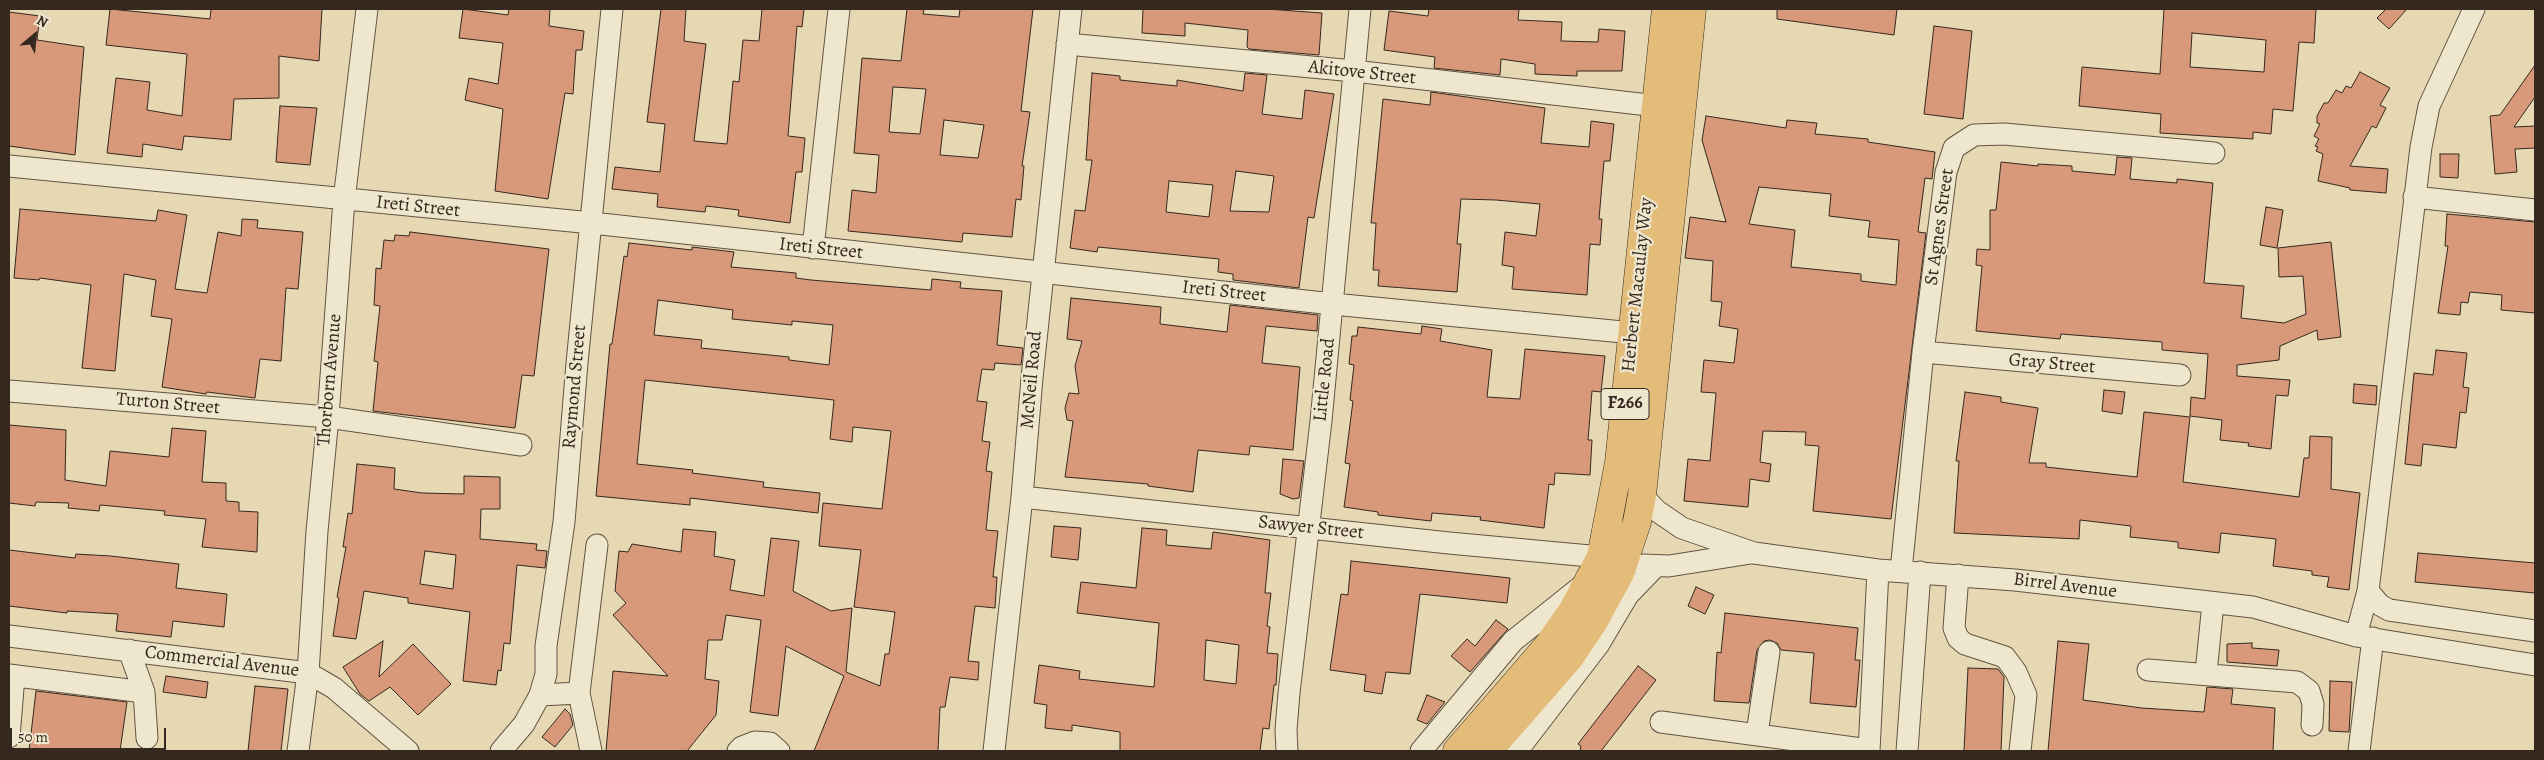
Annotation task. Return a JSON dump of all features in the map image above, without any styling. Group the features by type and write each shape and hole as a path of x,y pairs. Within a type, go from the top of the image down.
{"highway":[{"name":"Herbert Macaulay Way","path":"1457,751 1547,647 1573,610 1612,573 1619,463 1666,9"},
{"name":"Herbert Macaulay Way","path":"1488,751 1570,657 1594,621 1612,573 1637,522 1642,495 1692,9"}],"street":[{"name":"Thorborn Avenue","path":"298,751 308,673 317,531 328,417 344,200 367,9"},
{"name":"Raymond Street","path":"501,751 524,724 540,695 546,674 546,646 559,570 612,9"},
{"path":"813,248 839,9"},
{"name":"McNeil Road","path":"994,751 1022,497 1043,272 1071,9"},
{"name":"Little Road","path":"1288,751 1286,730 1333,304 1360,9"},
{"path":"2359,751 2368,591 2414,197 2430,106 2474,9"},
{"name":"Akitove Street","path":"1067,44 1354,71 1657,106"},
{"name":"St Agnes Street","path":"1907,751 1910,571 1923,352 1946,172 1954,148 1974,135 2004,134 2214,153"},
{"name":"Ireti Street","path":"9,166 592,223 1333,304 1633,333"},
{"path":"2414,197 2535,210"},
{"name":"Gray Street","path":"1923,352 2180,375"},
{"name":"Turton Street","path":"9,391 328,417 521,445"},
{"path":"1642,495 1657,511 1682,528 1754,553"},
{"name":"Sawyer Street","path":"1022,497 1309,528 1612,573 1754,553"},
{"path":"591,751 579,693 597,545"},
{"name":"Birrel Avenue","path":"1754,553 1878,570 1958,575 2253,608 2283,614 2365,637 2535,665"},
{"path":"1421,751 1513,642 1612,573 1655,567"},
{"path":"1661,722 1869,751 1878,570"},
{"path":"1517,751 1594,651 1612,573"},
{"path":"1958,575 1954,628 1958,638 1965,644 2004,657 2016,672 2026,695 2020,751"},
{"path":"2368,591 2380,605 2389,610 2535,631"},
{"path":"2206,673 2213,603"},
{"name":"Commercial Avenue","path":"9,636 308,673 334,688 408,751"},
{"path":"129,650 144,692 147,738"},
{"path":"1757,734 1769,652"},
{"path":"2148,670 2206,673 2296,682 2309,691 2313,704 2312,725"},
{"path":"9,737 11,676 144,692"},
{"path":"540,695 579,693"},
{"path":"738,751 742,747 755,742 770,743 779,751"}],"building":[{"path":"110,9 210,19 211,9 322,9 319,61 279,56 279,98 234,99 231,140 184,136 182,150 143,144 142,157 107,153 116,78 150,82 147,110 182,116 187,54 106,45"},
{"path":"463,9 508,15 509,9 550,9 549,26 584,31 582,50 576,50 573,94 565,93 548,199 495,191 503,109 465,100 469,78 498,84 503,43 459,38"},
{"path":"661,9 686,9 684,41 706,44 694,141 727,144 733,81 739,82 743,40 759,41 762,9 804,9 802,27 797,26 788,136 805,138 802,172 796,172 790,223 738,216 739,210 706,206 705,212 657,207 658,194 612,189 615,167 660,172 665,124 647,122"},
{"path":"907,9 924,9 923,14 959,17 960,9 1033,9 1021,111 1030,112 1022,166 1024,166 1021,200 1016,199 1012,237 963,233 962,242 848,231 852,190 876,193 879,155 854,153 862,58 901,61","holes":["893,87 926,89 920,134 889,132","944,120 984,125 978,158 940,155"]},
{"path":"1143,9 1267,9 1322,13 1319,55 1249,49 1247,47 1248,30 1185,23 1185,36 1142,33"},
{"path":"1429,9 1519,9 1518,20 1562,22 1561,41 1598,42 1599,29 1625,31 1622,71 1577,71 1577,76 1535,74 1535,64 1501,59 1500,75 1434,68 1435,57 1384,50 1389,11 1428,16"},
{"path":"1777,9 1897,9 1894,35 1777,19"},
{"path":"2164,9 2316,9 2314,43 2299,42 2293,111 2273,109 2271,134 2253,132 2253,139 2160,133 2161,114 2079,106 2082,67 2160,74","holes":["2192,33 2266,40 2264,72 2190,67"]},
{"path":"2386,9 2407,9 2389,29 2377,18"},
{"path":"9,12 40,16 37,40 84,47 75,155 9,146"},
{"path":"1934,26 1972,31 1963,119 1924,114"},
{"path":"2535,65 2535,97 2514,127 2535,126 2535,148 2515,149 2517,172 2495,174 2490,116 2500,115"},
{"path":"2360,72 2390,88 2380,105 2386,108 2376,128 2372,126 2350,166 2388,169 2386,193 2350,190 2350,188 2318,181 2323,154 2316,151 2318,147 2315,146 2319,139 2314,136 2320,124 2317,123 2317,116 2324,103 2328,103 2336,90 2342,93 2346,86 2351,88"},
{"path":"1092,73 1120,76 1120,80 1177,86 1177,80 1243,91 1245,73 1267,75 1262,114 1302,119 1305,90 1334,94 1314,218 1308,217 1299,288 1233,280 1233,274 1218,272 1219,259 1098,247 1097,252 1070,248 1075,210 1085,211 1092,160 1086,160","holes":["1236,171 1274,176 1269,212 1230,211","1169,181 1213,185 1209,217 1166,212"]},
{"path":"1431,92 1545,108 1541,143 1589,147 1591,121 1614,124 1610,161 1604,161 1599,219 1602,219 1600,245 1590,244 1587,295 1512,289 1514,267 1502,265 1505,232 1536,236 1540,204 1496,200 1461,199 1457,244 1461,244 1457,292 1378,286 1379,270 1373,270 1376,223 1371,223 1383,99 1430,105"},
{"path":"280,106 317,108 310,165 276,162"},
{"path":"1706,116 1786,128 1787,120 1817,123 1815,134 1868,139 1868,142 1935,152 1932,179 1925,178 1918,232 1926,233 1891,519 1813,511 1819,446 1805,445 1806,432 1763,431 1760,462 1771,464 1769,482 1750,479 1748,507 1684,501 1688,459 1710,461 1716,393 1701,392 1704,360 1734,363 1738,329 1719,326 1722,302 1711,301 1713,261 1685,258 1690,217 1726,222 1702,140","holes":["1759,187 1831,194 1829,216 1870,221 1868,237 1899,240 1896,285 1861,281 1861,274 1791,267 1795,230 1749,224"]},
{"path":"2440,154 2459,154 2458,178 2440,177"},
{"path":"2117,157 2132,158 2130,179 2177,183 2177,179 2213,183 2204,283 2244,286 2241,318 2284,323 2306,314 2303,276 2279,277 2278,248 2331,242 2341,337 2318,340 2317,330 2280,346 2279,360 2237,365 2237,376 2290,380 2288,396 2276,395 2271,449 2248,446 2249,443 2220,440 2222,420 2190,416 2191,397 2205,399 2208,354 2162,350 2162,342 2061,334 2060,339 1976,331 1982,266 1976,265 1977,249 1990,250 1990,210 1996,210 2001,162 2038,166 2038,164 2072,166 2072,171 2115,175"},
{"path":"2266,207 2283,210 2277,248 2260,245"},
{"path":"20,209 156,221 158,210 187,215 175,289 207,293 218,232 241,236 242,219 258,220 257,228 303,232 298,289 286,288 281,361 260,359 255,398 207,392 206,394 162,387 172,319 151,316 156,280 124,274 115,371 82,368 91,285 40,278 39,280 14,278"},
{"path":"2447,214 2535,222 2535,313 2501,310 2502,295 2470,292 2468,303 2461,302 2460,315 2438,313 2448,246 2445,246"},
{"path":"410,232 549,249 534,376 522,375 515,428 373,411 378,362 374,361 380,306 374,305 376,268 381,269 384,240 394,241 395,235 409,236"},
{"path":"629,243 692,250 692,247 734,252 731,267 796,273 796,278 931,290 932,279 961,282 960,288 1002,291 997,345 1023,348 1021,365 995,363 994,370 982,369 977,401 987,402 982,441 990,442 986,471 992,472 986,530 998,531 993,577 997,577 995,608 975,606 968,661 979,662 978,680 950,677 945,707 940,707 938,751 814,751 844,676 786,646 778,716 750,712 761,620 726,615 722,640 708,640 705,679 719,681 716,715 687,751 606,751 613,671 668,676 613,615 626,603 615,591 619,551 628,552 632,544 681,552 683,529 716,532 714,556 735,560 730,590 764,596 771,538 799,541 793,591 831,611 852,608 846,672 880,686 885,654 889,654 895,612 854,607 861,550 819,546 823,503 882,509 891,431 853,427 852,442 830,439 834,400 645,380 637,464 693,470 692,473 764,482 763,487 820,493 818,513 690,498 690,505 596,496 610,344 612,344 624,256 627,257","holes":["658,300 733,310 732,319 792,325 792,321 833,325 829,365 789,360 789,357 701,348 702,340 654,335"]},
{"path":"1071,298 1161,307 1160,324 1227,332 1230,305 1318,315 1317,331 1266,326 1262,363 1300,367 1293,450 1250,446 1249,455 1198,450 1193,492 1148,486 1148,484 1065,477 1073,421 1067,420 1065,408 1069,393 1079,394 1075,366 1082,341 1067,339"},
{"path":"1422,326 1442,329 1440,341 1492,350 1487,397 1520,399 1525,349 1605,356 1601,392 1592,391 1588,440 1592,440 1590,475 1555,473 1554,485 1549,484 1544,528 1480,520 1481,517 1432,513 1431,521 1378,515 1378,512 1344,507 1350,464 1345,463 1353,401 1350,400 1354,365 1349,364 1352,336 1357,336 1358,327 1421,334"},
{"path":"2436,350 2467,353 2463,387 2469,388 2466,413 2460,412 2456,448 2423,444 2421,466 2405,464 2414,373 2433,375"},
{"path":"2354,384 2377,386 2376,405 2353,403"},
{"path":"2104,390 2125,392 2122,414 2102,411"},
{"path":"1965,392 2001,397 2001,402 2038,408 2029,463 2046,463 2046,467 2137,477 2144,412 2190,417 2183,482 2299,497 2304,458 2309,458 2310,436 2332,437 2331,489 2360,493 2349,590 2327,587 2329,577 2312,575 2312,571 2273,566 2276,539 2221,533 2219,553 2178,548 2178,542 2130,537 2131,526 2080,520 2079,539 1954,533 1959,461 1956,461"},
{"path":"9,425 66,430 65,480 106,486 110,451 169,457 172,428 206,431 202,482 226,483 226,501 239,502 239,511 258,512 257,552 202,547 206,519 164,515 165,511 100,505 99,511 68,508 69,503 36,502 35,506 9,503"},
{"path":"1283,459 1304,461 1299,498 1293,499 1280,494"},
{"path":"357,464 395,468 394,489 422,493 464,494 464,476 500,477 500,509 481,509 480,539 537,544 536,550 547,551 545,568 517,565 510,644 504,643 501,671 498,670 496,685 463,681 470,612 408,603 408,598 364,591 356,639 333,636 339,598 337,597 346,547 343,547 348,513 352,514","holes":["425,551 456,555 453,589 420,584"]},
{"path":"1054,526 1081,528 1078,560 1051,557"},
{"path":"1142,528 1167,530 1166,545 1211,549 1213,532 1270,540 1265,593 1271,593 1267,626 1270,627 1267,653 1278,654 1276,685 1274,685 1269,729 1263,728 1260,751 1120,751 1120,732 1072,725 1072,731 1045,728 1047,705 1034,703 1039,665 1080,671 1079,679 1154,687 1159,623 1077,613 1081,582 1136,588","holes":["1206,640 1239,645 1236,684 1204,680"]},
{"path":"9,550 75,558 76,554 111,556 179,564 176,588 227,594 224,627 173,621 171,637 116,631 118,614 67,611 67,613 9,606"},
{"path":"2418,553 2535,563 2535,593 2415,582"},
{"path":"1351,561 1510,578 1507,603 1420,594 1410,674 1386,672 1382,694 1364,691 1366,675 1330,670 1341,594 1348,595"},
{"path":"1696,587 1714,595 1705,614 1688,606"},
{"path":"1725,613 1858,628 1855,660 1860,660 1856,707 1810,703 1814,653 1781,650 1777,643 1770,640 1764,641 1757,650 1749,703 1714,701 1717,652 1721,653"},
{"path":"1496,620 1508,629 1470,672 1451,656 1467,639 1475,646"},
{"path":"383,641 379,677 413,644 451,684 418,715 390,687 369,701 360,694 343,667"},
{"path":"2058,641 2089,644 2083,700 2142,708 2204,712 2207,687 2233,689 2231,704 2275,708 2273,751 2048,751"},
{"path":"2252,643 2252,648 2279,650 2277,666 2227,662 2227,644"},
{"path":"1638,666 1656,680 1601,751 1580,751 1581,746 1578,744"},
{"path":"1968,668 1998,669 2004,677 2001,751 1964,751"},
{"path":"166,676 208,682 206,698 163,692"},
{"path":"2330,681 2352,682 2349,732 2329,731"},
{"path":"255,686 288,689 281,751 248,751"},
{"path":"36,691 127,702 120,751 29,751"},
{"path":"1427,695 1445,702 1427,724 1417,720"},
{"path":"565,709 570,714 573,725 555,747 542,737"}]}
